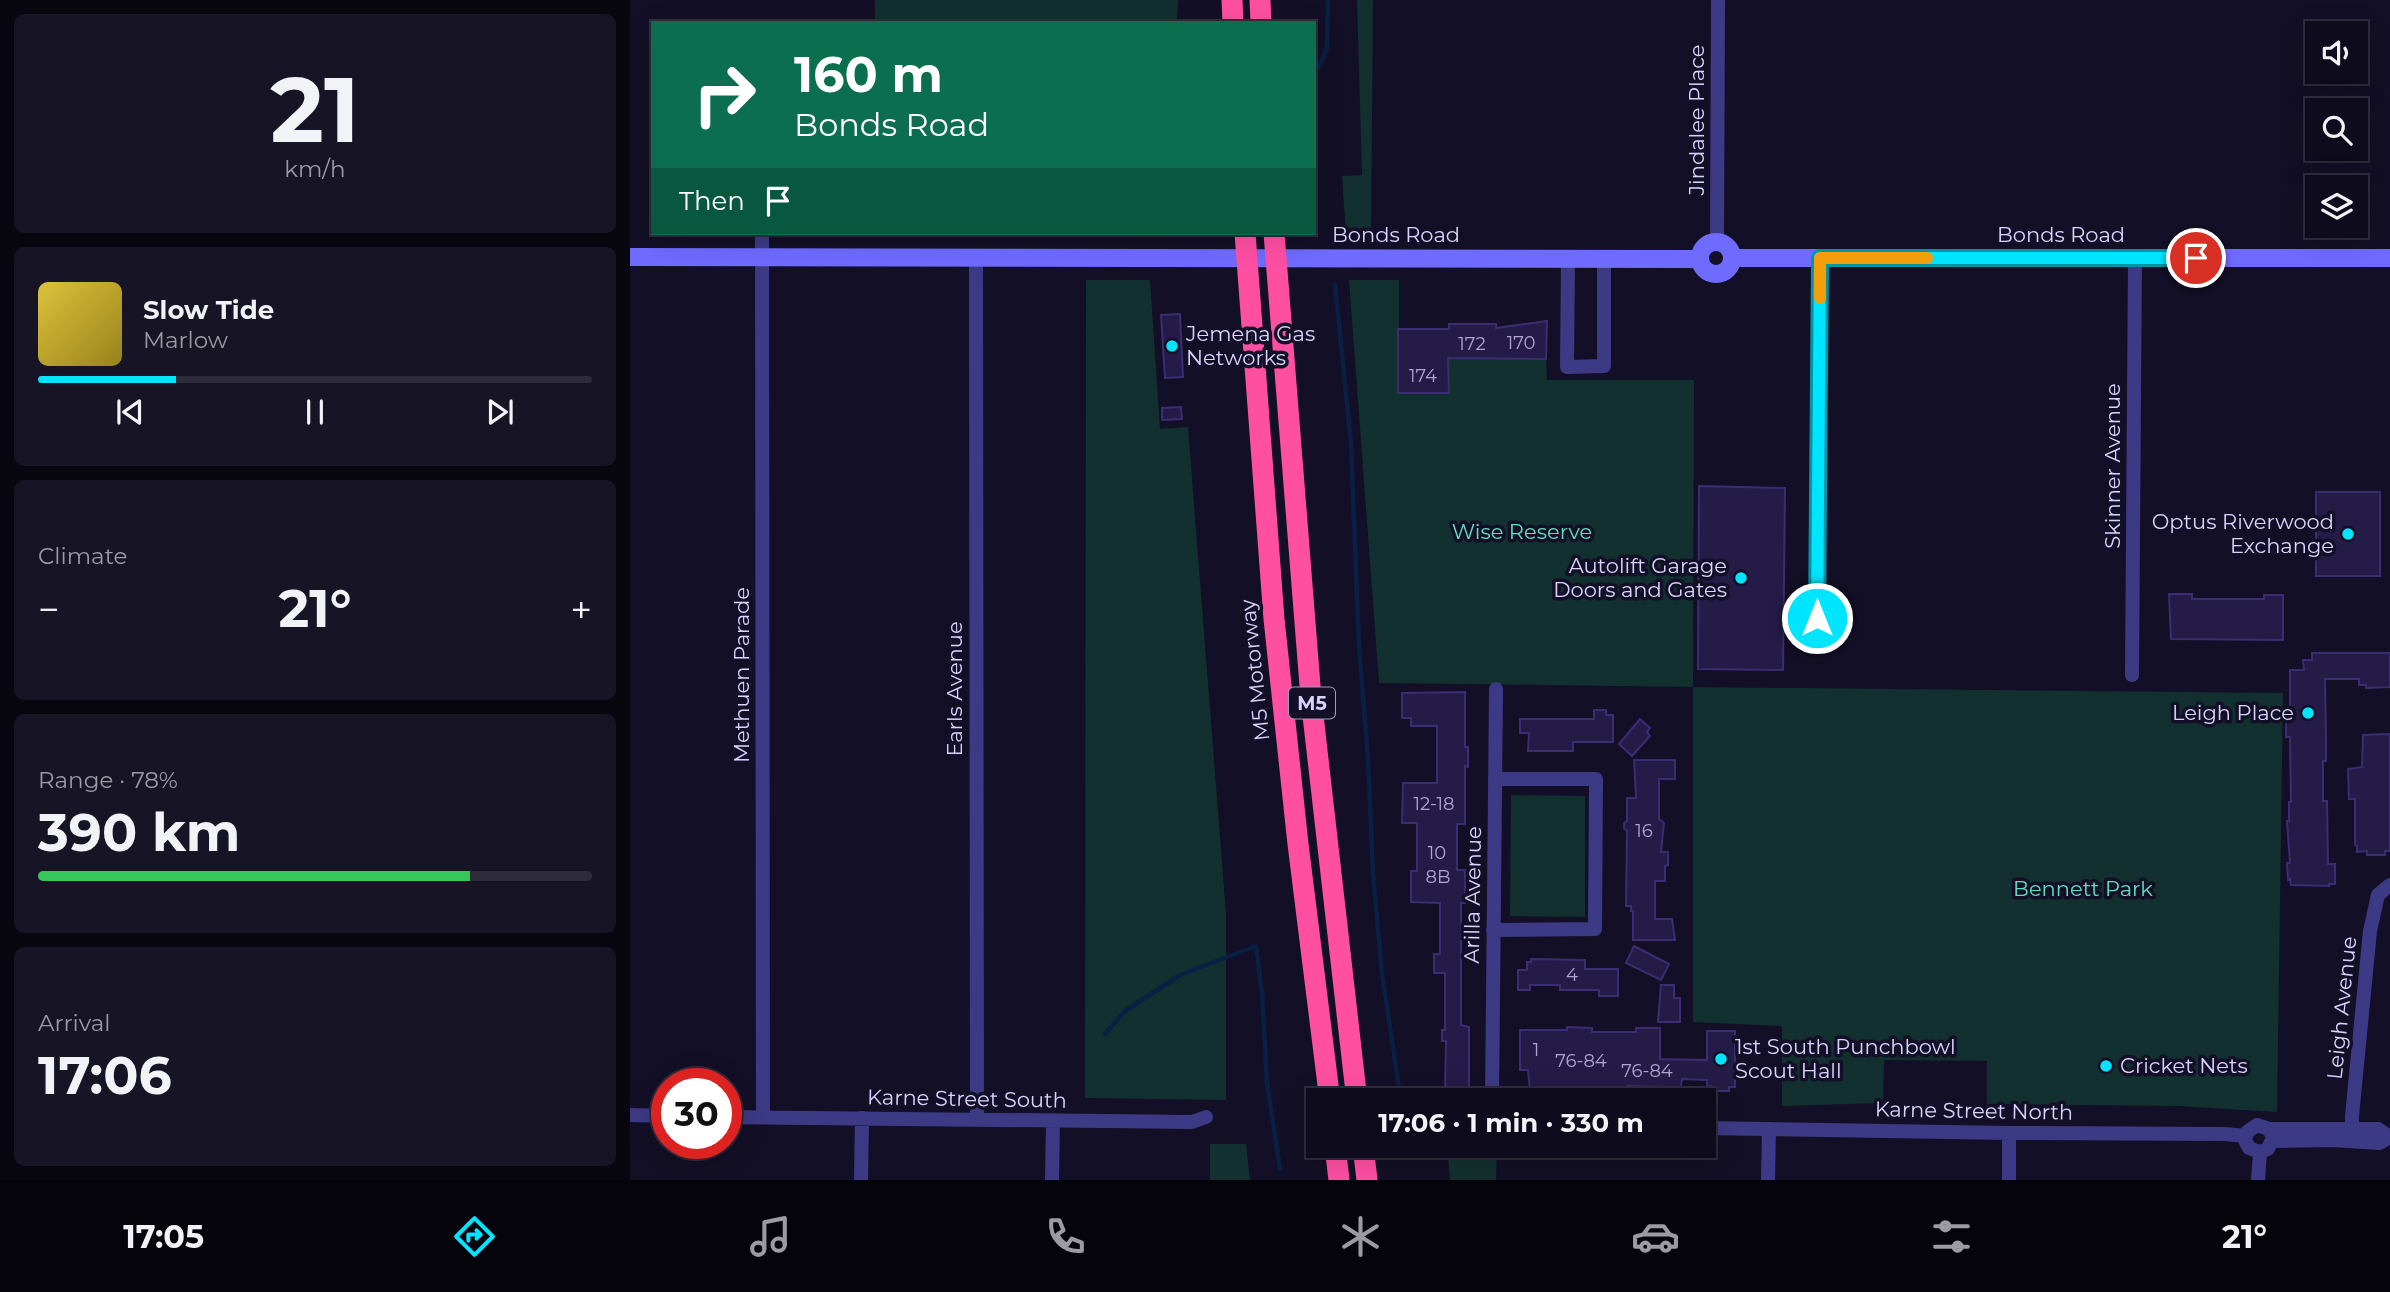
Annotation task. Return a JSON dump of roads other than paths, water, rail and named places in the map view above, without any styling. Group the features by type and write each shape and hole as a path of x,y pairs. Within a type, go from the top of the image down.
{"highway":[{"path":"1231,0 1233,21"},
{"path":"1260,0 1261,21"},
{"path":"1271,0 1272,21"},
{"name":"M5 Motorway","path":"1245,235 1274,619 1328,1088"},
{"name":"M5","path":"1274,235 1311,698 1356,1088"},
{"path":"1336,1158 1339,1180"},
{"path":"1364,1158 1367,1180"}],"main road":[{"path":"1717,241 1726,245 1732,258 1728,269 1719,274 1704,269 1700,259 1706,244 1717,241"},
{"name":"Bonds Road","path":"630,257 1700,259"},
{"name":"Bonds Road","path":"1732,258 2390,258"}],"street":[{"name":"Jindalee Place","path":"1717,241 1718,0"},
{"name":"Methuen Parade","path":"762,235 763,1117"},
{"name":"Earls Avenue","path":"976,257 977,1120"},
{"path":"1568,258 1567,367 1604,366 1604,258"},
{"path":"1817,618 1820,258"},
{"name":"Skinner Avenue","path":"2132,675 2135,258"},
{"name":"Arilla Avenue","path":"1492,1088 1496,689"},
{"path":"1493,930 1595,929 1596,779 1495,779"},
{"name":"Leigh Avenue","path":"2271,1135 2352,1135 2370,931 2378,895 2390,885"},
{"path":"630,1115 651,1116"},
{"name":"Karne Street South","path":"742,1117 1192,1122 1206,1117"},
{"path":"861,1180 862,1118"},
{"path":"1052,1180 1053,1121"},
{"path":"2257,1125 2271,1135 2268,1149 2260,1152 2249,1148 2245,1136 2249,1129 2257,1125"},
{"name":"Karne Street North","path":"1716,1128 2245,1136"},
{"path":"1768,1180 1769,1129"},
{"path":"2008,1180 2009,1133"},
{"path":"2258,1180 2260,1152"}],"waterway":[{"path":"1318,69 1327,48 1328,0"},
{"path":"1335,285 1351,443 1359,647 1368,758 1373,874 1382,974 1399,1088"},
{"path":"1105,1034 1125,1011 1180,975 1256,946 1262,993 1267,1083 1280,1169"}],"place":[{"name":"Jemena Gas Networks","path":"1172,346"},
{"name":"Optus Riverwood Exchange","path":"2348,534"},
{"name":"Autolift Garage Doors and Gates","path":"1741,578"},
{"name":"Leigh Place","path":"2308,713"},
{"name":"1st South Punchbowl Scout Hall","path":"1721,1059"},
{"name":"Cricket Nets","path":"2106,1066"}],"park label":[{"name":"Wise Reserve","path":"1522,532"},
{"name":"Bennett Park","path":"2083,889"}]}
